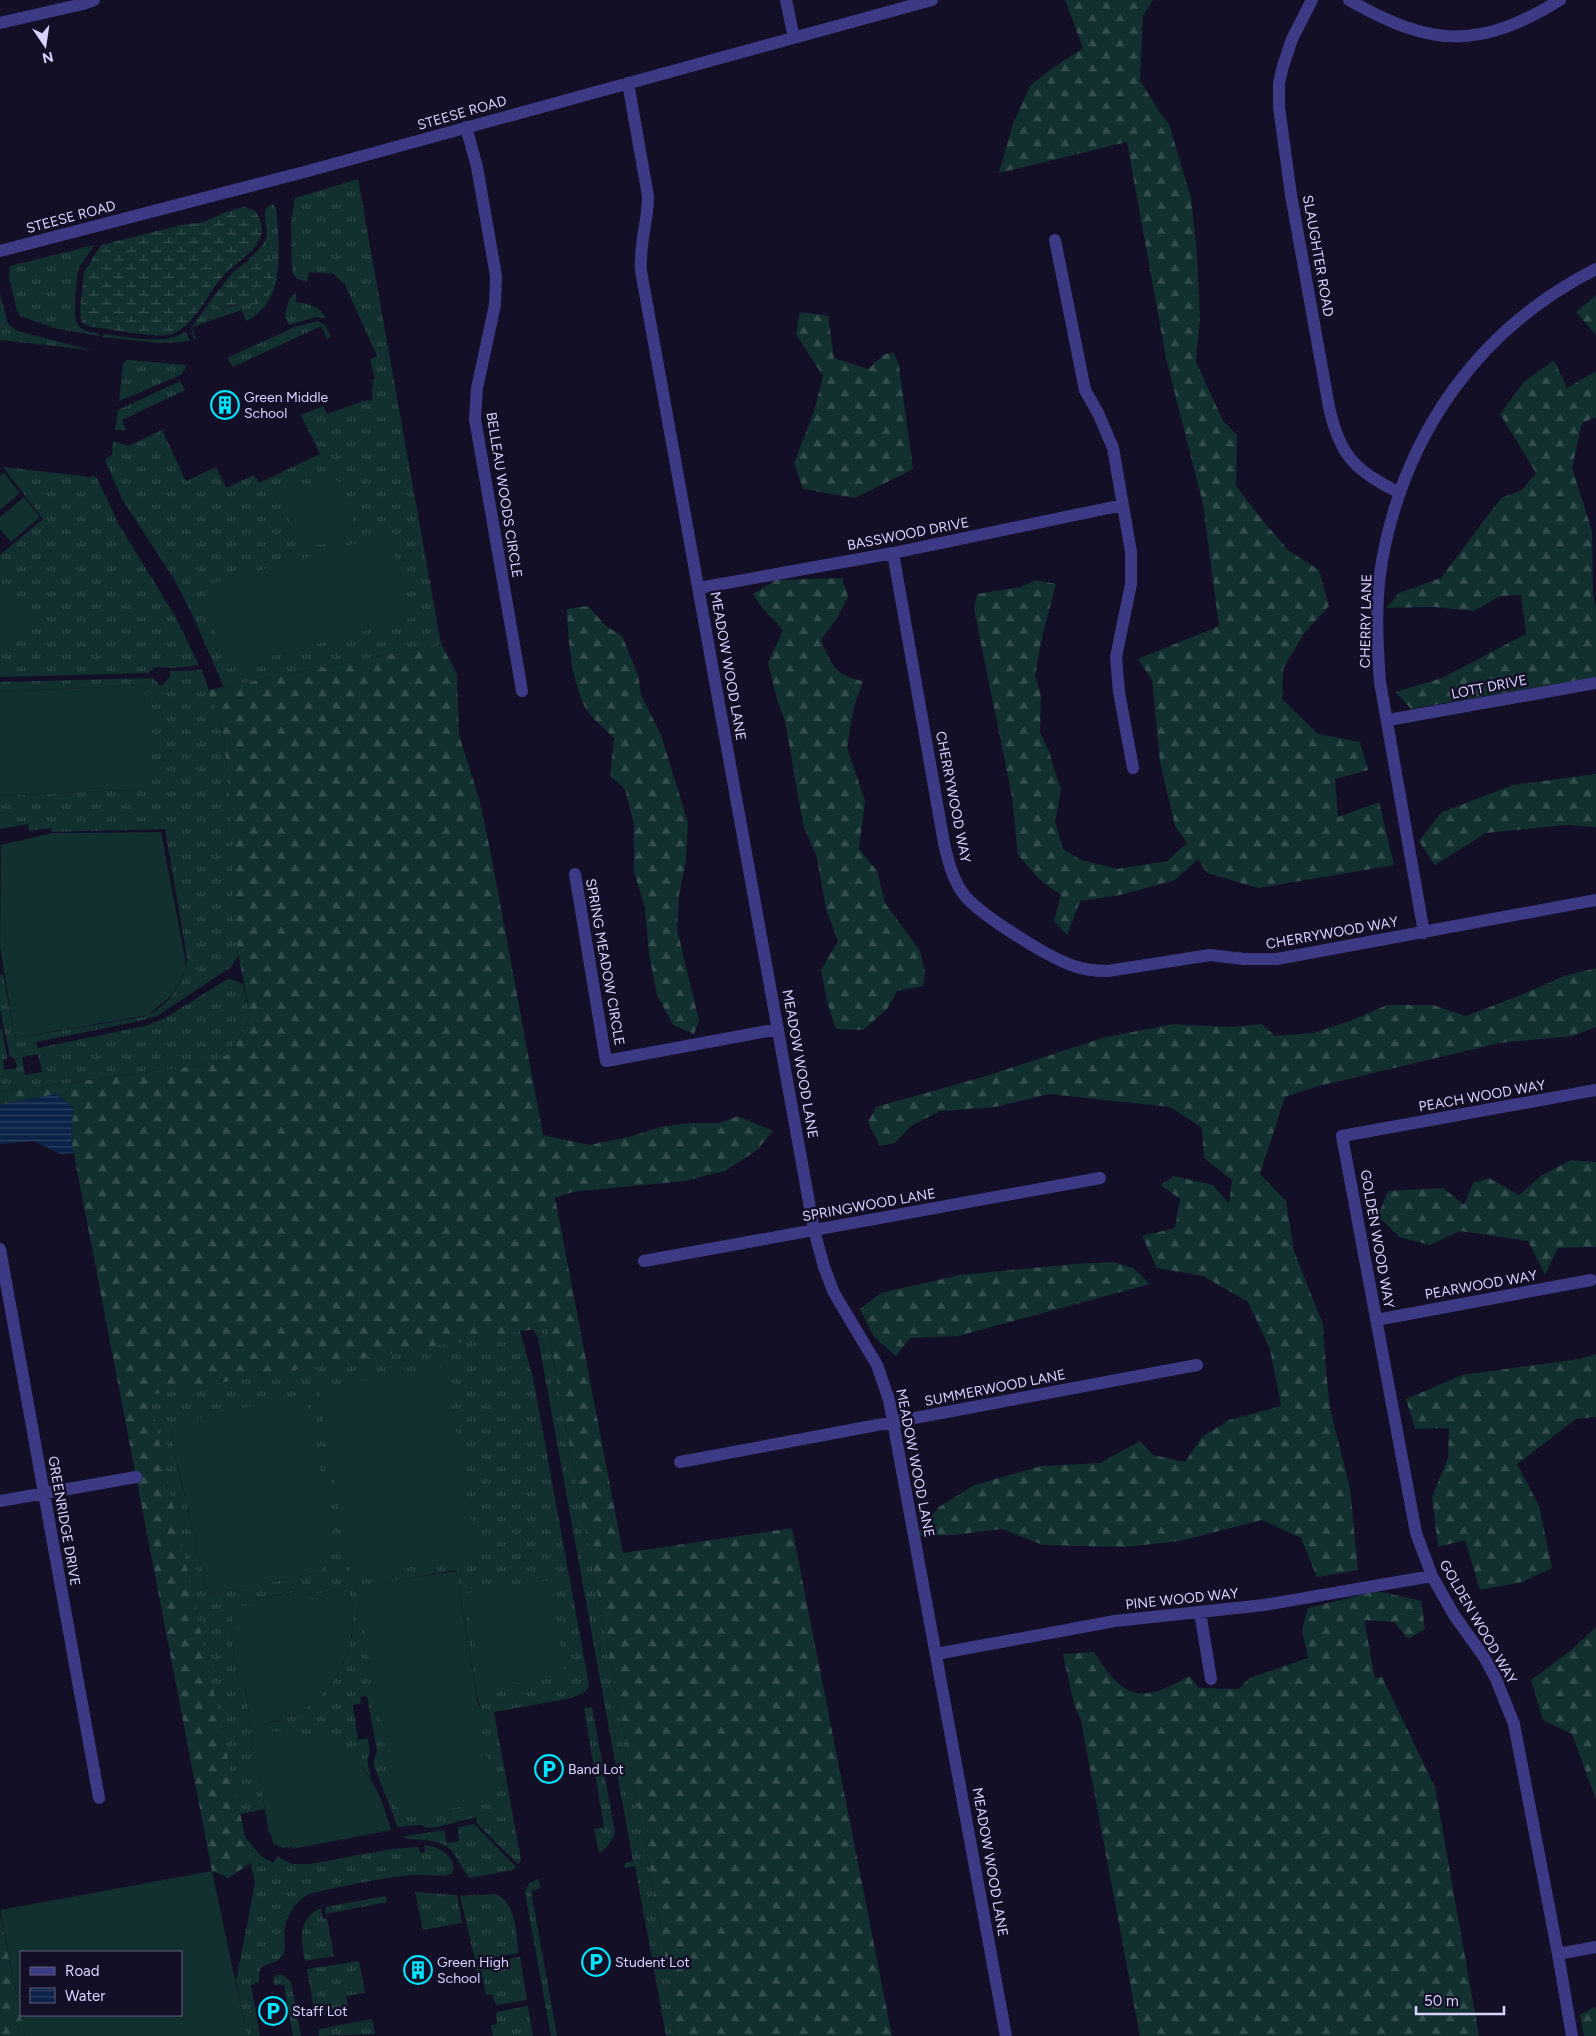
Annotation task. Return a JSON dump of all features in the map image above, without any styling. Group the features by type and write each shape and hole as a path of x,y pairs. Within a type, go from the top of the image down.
{"street":[{"path":"0,23 94,0"},
{"path":"786,0 794,38"},
{"name":"STEESE ROAD","path":"0,251 308,171 932,0"},
{"name":"SLAUGHTER ROAD","path":"1312,0 1292,39 1279,83 1281,132 1291,195 1329,407 1337,438 1350,460 1364,473 1400,493"},
{"path":"1349,0 1384,19 1409,29 1435,35 1460,36 1483,34 1506,28 1529,18 1560,0"},
{"name":"MEADOW WOOD LANE","path":"628,83 648,196 641,247 641,271 814,1230 824,1267 834,1292 877,1365 886,1388 894,1422 1006,2036"},
{"name":"BELLEAU WOODS CIRCLE","path":"466,127 477,166 496,276 495,305 477,388 475,419 522,691"},
{"path":"1055,240 1085,390 1098,413 1113,448 1130,552 1132,584 1116,657 1119,692 1133,768"},
{"name":"CHERRY LANE","path":"1424,933 1380,682 1377,642 1383,559 1400,493 1416,454 1435,417 1480,355 1535,306 1596,270"},
{"name":"BASSWOOD DRIVE","path":"699,588 893,554 1123,506"},
{"name":"CHERRYWOOD WAY","path":"893,554 948,859 960,889 987,916 1065,963 1091,970 1108,971 1210,955 1244,960 1277,959 1596,900"},
{"name":"LOTT DRIVE","path":"1388,720 1596,683"},
{"name":"SPRING MEADOW CIRCLE","path":"575,874 606,1061 778,1029"},
{"name":"PEACH WOOD WAY","path":"1373,1131 1596,1090"},
{"name":"GOLDEN WOOD WAY","path":"1373,1131 1342,1136 1412,1518 1432,1576 1454,1615 1484,1657 1496,1679 1514,1724 1572,2036"},
{"name":"SPRINGWOOD LANE","path":"644,1261 1100,1178"},
{"name":"GREENRIDGE DRIVE","path":"0,1249 99,1798"},
{"name":"PEARWOOD WAY","path":"1376,1320 1591,1280"},
{"name":"SUMMERWOOD LANE","path":"680,1462 1197,1365"},
{"path":"0,1501 136,1477"},
{"name":"PINE WOOD WAY","path":"936,1654 1115,1621 1306,1599 1432,1576"},
{"path":"1200,1612 1211,1679"},
{"path":"1558,1954 1596,1947"}],"green space":[{"path":"1065,0 1153,0 1143,16 1140,80 1169,124 1191,198 1197,253 1200,316 1196,362 1223,421 1237,435 1236,486 1289,551 1319,570 1329,606 1305,632 1283,669 1282,699 1318,734 1360,742 1368,770 1335,779 1338,817 1379,802 1394,865 1258,888 1207,873 1198,859 1175,880 1120,895 1080,901 1067,935 1054,921 1061,895 1040,880 1018,855 1012,796 974,609 977,594 1021,587 1036,580 1056,584 1043,632 1035,675 1041,696 1040,732 1049,752 1061,790 1055,821 1063,849 1081,860 1117,869 1167,861 1187,843 1175,826 1160,762 1152,680 1138,659 1219,626 1203,504 1166,358 1127,142 999,173 1013,124 1030,86 1051,69 1083,48"},
{"path":"358,179 441,644 224,687 191,612 174,579 122,499 105,460 112,454 113,441 128,446 162,430 186,481 216,467 226,488 254,475 259,483 320,454 301,415 323,406 327,414 367,400 372,401 373,380 375,378 370,360 377,356 345,285 334,274 309,272 307,281 297,279 292,270 291,222 295,198"},
{"path":"274,204 277,214 278,269 272,294 266,305 258,314 246,321 242,310 192,327 196,339 194,339 191,328 212,299 220,308 248,304 261,252 253,259 248,259 265,241 267,233 265,213 269,206"},
{"path":"244,207 254,210 260,220 262,231 258,243 221,278 196,315 181,329 172,334 156,335 92,327 82,323 80,311 84,272 101,245 181,225 204,222 226,212"},
{"path":"94,245 79,268 75,314 76,321 82,329 99,334 99,336 54,328 20,316 17,311 9,277 10,266"},
{"path":"261,251 267,251 271,256 274,271 272,287 265,300 257,305 216,306 212,299 233,272"},
{"path":"296,293 296,302 314,306 326,318 316,317 289,325 285,316 289,299"},
{"path":"0,294 8,324 17,331 91,350 0,340"},
{"path":"1596,295 1596,335 1576,312"},
{"path":"800,312 828,316 834,358 868,369 885,354 894,353 899,366 913,469 855,498 803,489 794,463 814,412 823,376 796,334"},
{"path":"317,321 325,325 331,337 327,339 321,326 233,367 227,358 295,327"},
{"path":"186,332 190,340 183,342 161,343 103,337 104,334 156,340 166,339"},
{"path":"127,360 187,365 181,375 119,401 123,364"},
{"path":"1554,360 1567,388 1596,371 1596,417 1582,423 1572,468 1592,531 1593,595 1596,608 1596,677 1411,709 1396,692 1442,678 1526,634 1521,595 1500,596 1474,611 1435,607 1386,608 1399,593 1441,578 1501,498 1522,490 1536,473 1500,414 1524,382"},
{"path":"180,381 185,390 122,420 126,430 115,430 118,410"},
{"path":"3,467 90,478 93,475 97,478 119,525 175,616 199,665 175,668 156,667 148,673 0,677 0,555 43,519"},
{"path":"4,473 20,493 0,510 0,476"},
{"path":"332,477 341,483 355,525 347,533 332,542 314,544 306,542 294,532 290,523 286,506 287,494 290,488"},
{"path":"24,497 40,517 11,542 0,529 0,517"},
{"path":"389,534 412,618 226,669 203,586"},
{"path":"842,578 848,597 837,618 821,640 835,668 846,676 863,681 854,707 847,747 865,801 859,849 877,871 885,903 920,951 925,972 923,986 897,991 887,1009 863,1030 836,1029 827,1002 821,970 838,941 826,909 817,858 803,824 785,721 768,663 783,630 763,609 753,594 776,580"},
{"path":"0,592 15,599 25,610 28,620 25,631 3,653 0,651"},
{"path":"588,606 606,626 622,636 638,675 641,695 661,735 688,823 686,860 679,895 677,929 699,1021 694,1034 673,1025 657,995 649,954 645,908 634,872 634,824 625,789 610,776 614,738 594,719 585,707 576,684 569,646 567,609"},
{"path":"441,644 457,674 459,735 480,802 543,1135 589,1145 629,1137 660,1127 690,1123 720,1123 738,1116 773,1131 757,1150 725,1171 684,1181 572,1192 555,1198 623,1553 792,1528 892,2036 676,2036 660,1924 547,1327 149,1395 251,1863 228,1878 212,1871 71,1139 73,1107 56,1094 0,1105 0,1092 202,1065 227,1055 246,1026 250,1014 234,933 231,814 224,736 208,690"},
{"path":"202,670 224,736 231,814 238,956 231,967 157,1016 36,1042 38,1048 145,1026 165,1018 226,980 231,979 243,984 250,1014 246,1026 227,1055 202,1065 0,1092 0,1029 2,1029 7,1058 4,1060 4,1070 17,1068 15,1059 10,1056 0,1010 0,975 3,974 15,1038 143,1017 152,1013 173,994 182,977 187,958 165,829 52,832 51,828 29,831 28,824 0,829 0,796 148,789 144,685 0,692 0,682 153,678 161,686 170,677 170,671","holes":["38,1054 42,1072 25,1075 22,1057"]},
{"path":"144,685 149,789 0,796 0,692"},
{"path":"1596,774 1596,827 1568,825 1486,833 1435,865 1419,841 1442,812 1513,785"},
{"path":"161,832 185,958 185,969 179,984 171,996 148,1015 15,1038 0,947 1,845 52,833"},
{"path":"1596,968 1596,1027 1572,1036 1499,1043 1315,1087 1285,1097 1260,1174 1286,1201 1294,1251 1323,1325 1330,1408 1350,1488 1358,1570 1317,1577 1301,1538 1262,1520 1180,1541 1125,1547 1043,1545 1002,1529 954,1535 915,1536 939,1507 974,1485 1042,1466 1100,1463 1140,1441 1153,1455 1185,1462 1202,1437 1229,1420 1281,1406 1270,1349 1248,1302 1203,1276 1157,1268 1142,1236 1175,1228 1180,1199 1161,1185 1174,1176 1213,1185 1229,1204 1232,1180 1204,1158 1202,1128 1170,1107 1049,1094 995,1107 940,1111 911,1126 895,1143 880,1146 868,1122 876,1107 986,1076 1102,1038 1173,1024 1229,1027 1262,1024 1275,1036 1313,1033 1350,1021 1387,1005 1433,1005 1466,1016 1564,976"},
{"path":"1571,1160 1596,1162 1596,1246 1558,1248 1545,1275 1528,1241 1460,1231 1430,1245 1399,1237 1378,1216 1388,1191 1443,1188 1464,1205 1473,1183 1489,1178 1519,1195 1542,1175"},
{"path":"1113,1262 1133,1268 1150,1284 958,1336 910,1338 896,1356 874,1337 860,1309 881,1293 960,1275"},
{"path":"547,1327 660,1924 676,2036 666,2036 635,1866 625,1868 624,1866 625,1863 633,1861 538,1338 533,1329"},
{"path":"520,1331 533,1378 589,1685 586,1691 572,1698 494,1712 521,1860 518,1864 477,1824 476,1817 438,1827 428,1828 420,1825 397,1827 373,1762 377,1751 367,1696 360,1697 361,1703 353,1705 358,1740 368,1738 370,1753 368,1762 371,1779 364,1768 252,1735 254,1746 250,1746 255,1774 259,1773 265,1809 240,1814 148,1395","holes":["177,1423 324,1568 317,1573 208,1595 170,1433","456,1570 480,1706 478,1706 356,1588","348,1588 353,1613 352,1636 344,1661 332,1683 297,1714 275,1722 251,1725 245,1687 240,1687 230,1632 235,1631 254,1605 253,1599 308,1590 309,1595"]},
{"path":"1596,1354 1596,1417 1576,1419 1517,1464 1539,1506 1552,1568 1522,1582 1480,1590 1465,1540 1438,1547 1432,1497 1448,1458 1449,1428 1415,1429 1406,1399 1462,1375 1580,1359"},
{"path":"445,1366 478,1556 350,1577 318,1388"},
{"path":"306,1394 334,1538 330,1558 317,1573 208,1595 170,1433 177,1423"},
{"path":"456,1571 494,1801 398,1818 356,1587"},
{"path":"550,1580 566,1676 482,1689 466,1593"},
{"path":"348,1588 353,1612 350,1644 345,1659 330,1685 320,1697 296,1714 280,1720 251,1726 245,1687 240,1688 230,1632 235,1631 232,1617 238,1607 253,1605 253,1599 308,1590 310,1595"},
{"path":"1377,1591 1421,1601 1425,1629 1408,1639 1394,1622 1364,1620 1375,1678 1382,1677 1435,1787 1479,2036 1140,2036 1081,1721 1074,1704 1063,1654 1094,1652 1115,1680 1125,1688 1135,1692 1158,1691 1189,1676 1199,1688 1239,1689 1249,1678 1308,1658 1302,1630 1308,1608"},
{"path":"1596,1627 1596,1800 1572,1734 1543,1720 1531,1680 1570,1651"},
{"path":"592,1707 615,1832 609,1844 599,1853 594,1829 604,1827 584,1708"},
{"path":"276,1731 321,1739 338,1747 353,1758 365,1771 375,1787 391,1830 293,1849 292,1847 282,1848 273,1843 271,1834 269,1834 259,1774 254,1774 250,1746 254,1745 252,1735"},
{"path":"474,1824 516,1867 513,1870 470,1878 447,1846 441,1843 402,1837 444,1830 447,1843 459,1841 458,1827"},
{"path":"245,1837 261,1856 273,1863 278,1857 292,1864 310,1864 391,1849 419,1847 420,1853 425,1852 424,1845 441,1850 453,1862 453,1868 452,1874 401,1876 374,1880 309,1894 301,1900 291,1911 286,1921 284,1929 284,1954 277,1961 261,1967 259,1982 251,1985 260,2036 247,2036 236,1981 255,1883"},
{"path":"212,1871 247,2036 25,2036 21,2016 182,2016 182,1951 20,1951 20,2011 0,1910"},
{"path":"538,1879 541,1888 531,1891 557,2036 551,2036 525,1892 529,1883"},
{"path":"415,1892 457,1895 462,1923 423,1930"},
{"path":"495,1894 502,1898 511,1911 519,1953 475,1960 460,1896"},
{"path":"386,1896 387,1902 326,1914 325,1907"},
{"path":"321,1908 323,1919 327,1918 334,1956 305,1961 302,1946 304,1924 313,1912"},
{"path":"0,1914 25,2036 0,2036"},
{"path":"520,1957 527,2000 496,2005 492,1994 486,1995 482,1975 477,1976 475,1965"},
{"path":"359,1961 365,1993 346,1996 348,2006 342,2013 315,2016 307,1969"},
{"path":"283,1975 291,1982 301,2036 293,2036 284,1985 274,1985 273,1977"},
{"path":"528,2006 533,2036 493,2036 491,2025 497,2024 497,2012"},
{"path":"1594,2007 1596,2008 1596,2036 1584,2036 1580,2015"},
{"path":"372,2019 375,2034 319,2036 318,2031 320,2029"}],"water":[{"path":"56,1094 73,1107 71,1139 74,1153 61,1154 33,1141 0,1144 0,1105"}],"place":[{"name":"Green Middle School","path":"225,405"},
{"name":"Band Lot","path":"549,1769"},
{"name":"Student Lot","path":"596,1962"},
{"name":"Green High School","path":"418,1970"},
{"name":"Staff Lot","path":"273,2011"}]}
